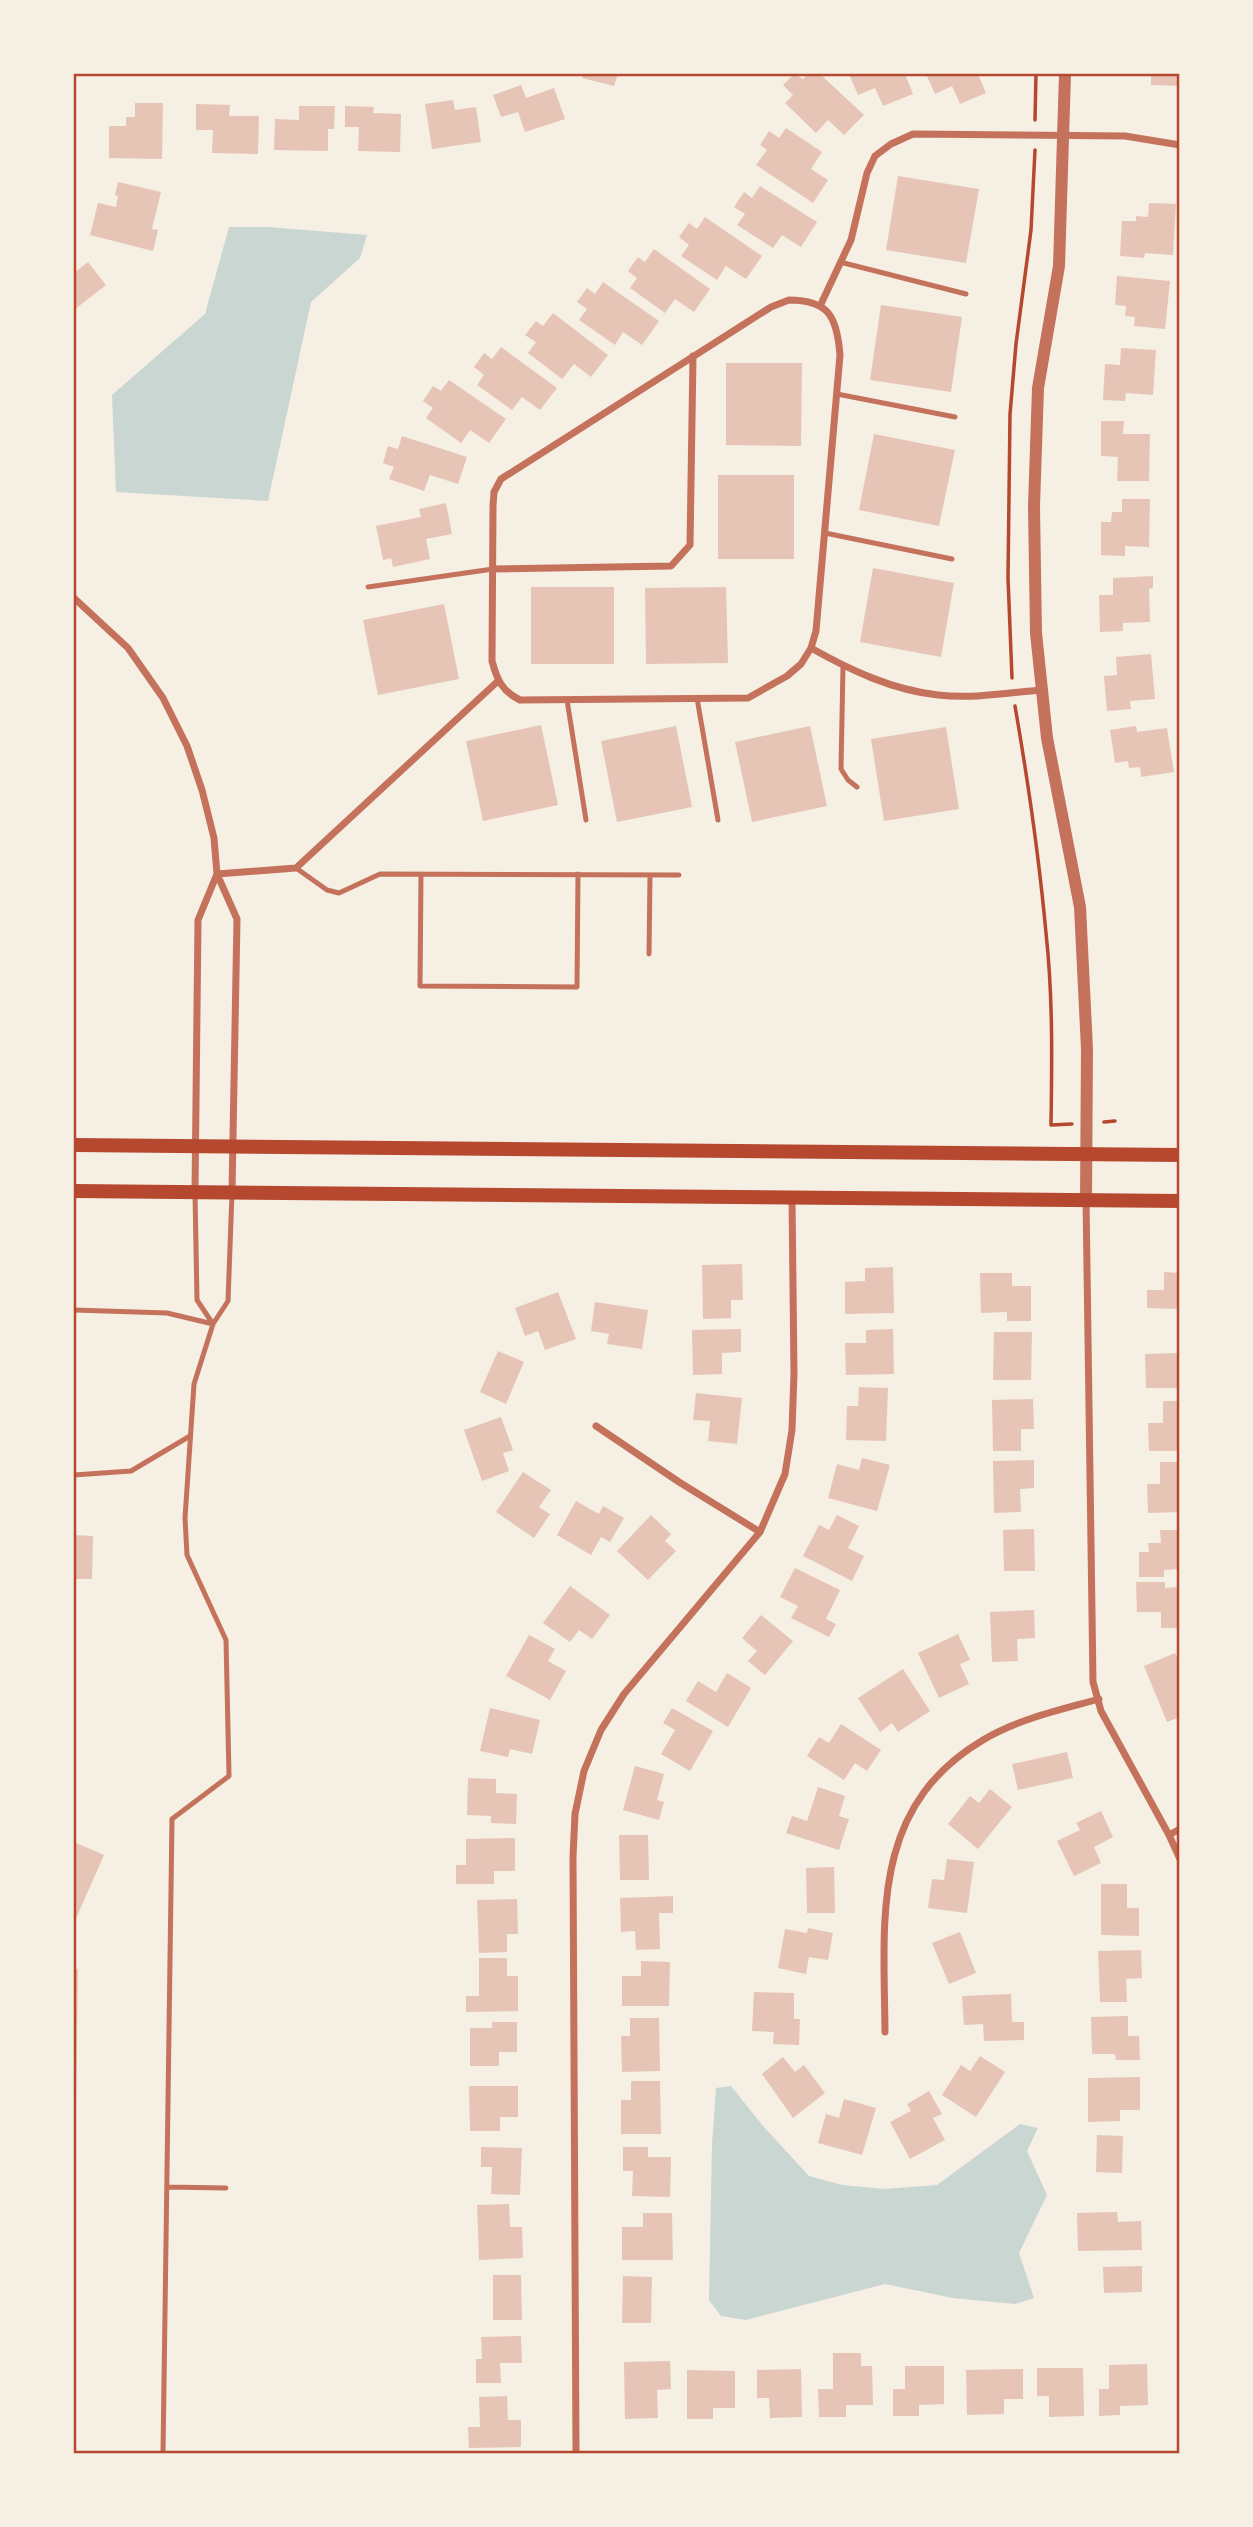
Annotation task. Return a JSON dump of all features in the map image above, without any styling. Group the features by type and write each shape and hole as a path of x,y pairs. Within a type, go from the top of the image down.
{"main road":[{"path":"74,1145 1180,1156"},
{"path":"74,1191 1180,1201"}],"street":[{"path":"1065,74 1059,266 1038,388 1034,506 1036,633 1048,738 1080,907 1087,1049 1091,1651 1093,1682 1101,1712 1180,1859"},
{"path":"821,304 851,240 867,173 875,156 891,144 913,134 1145,137 1180,145"},
{"path":"789,300 806,300 821,304 832,318 839,336 840,355 816,631 811,648 800,664 787,676 748,698 520,699 507,694 498,681 492,662 494,492 501,479 771,307 789,300"},
{"path":"493,569 671,566 690,545 693,356"},
{"path":"74,598 128,648 163,698 187,746 202,790 214,838 217,874 237,919 232,1193"},
{"path":"811,648 843,666 893,685 937,695 974,696 1041,690"},
{"path":"217,874 296,868 498,681"},
{"path":"195,1193 198,1146 198,920 217,874"},
{"path":"576,2454 575,1814 584,1771 601,1730 624,1694 760,1532 785,1474 792,1430 794,1374 792,1198"},
{"path":"596,1426 760,1532"},
{"path":"885,2032 884,1912 889,1870 901,1831 922,1795 950,1764 982,1740 1021,1722 1099,1699"},
{"path":"1169,1835 1180,1829"}],"lane":[{"path":"840,262 966,294"},
{"path":"836,394 956,417"},
{"path":"825,533 953,559"},
{"path":"368,587 493,569"},
{"path":"843,666 841,769 857,788"},
{"path":"696,698 718,820"},
{"path":"567,699 586,820"},
{"path":"296,868 327,890 339,893 380,874 679,875"},
{"path":"421,874 420,986 566,987 577,987 578,874"},
{"path":"649,954 650,875"},
{"path":"195,1193 197,1300 214,1324"},
{"path":"163,2454 172,1819 229,1776 226,1640 187,1555 185,1518 194,1384 214,1324 228,1301 232,1193"},
{"path":"74,1310 167,1313 214,1324"},
{"path":"74,1475 131,1471 190,1437"},
{"path":"167,2187 226,2188"}],"path":[{"path":"1035,122 1036,74"},
{"path":"1012,678 1008,579 1010,414 1031,230 1035,150"},
{"path":"1015,706 1047,935 1052,1066 1051,1125"}],"shaded area":[{"path":"229,227 268,227 367,235 360,258 311,302 268,501 116,492 112,395 205,314"},
{"path":"731,2086 809,2176 842,2185 884,2189 937,2185 1020,2124 1038,2128 1027,2151 1047,2195 1019,2253 1034,2298 1015,2304 953,2298 885,2284 746,2320 721,2316 709,2300 712,2144 716,2088"}],"building":[{"path":"583,74 618,74 614,86 582,78"},
{"path":"794,74 803,79 808,74 820,74 864,115 844,135 828,120 816,133 785,103 793,95 783,85"},
{"path":"849,74 905,74 913,94 883,106 875,88 858,95"},
{"path":"926,74 978,74 986,93 960,104 952,86 935,94"},
{"path":"1151,74 1180,74 1180,86 1151,85"},
{"path":"521,85 526,98 554,88 565,119 525,132 518,112 501,117 493,95"},
{"path":"453,100 455,110 476,107 481,142 432,149 425,104"},
{"path":"135,103 163,103 162,159 109,158 109,126 126,126 126,117 135,117"},
{"path":"196,104 230,105 229,116 259,116 258,154 212,153 213,130 196,130"},
{"path":"299,106 335,106 334,129 328,129 328,151 274,150 275,119 299,120"},
{"path":"345,106 374,107 373,113 401,114 400,152 358,151 359,127 345,127"},
{"path":"786,128 822,152 811,169 828,180 813,203 756,165 767,150 760,145 769,131 779,138"},
{"path":"898,176 979,189 966,263 886,250"},
{"path":"118,182 161,192 152,229 158,230 153,251 90,235 98,203 116,207"},
{"path":"760,186 817,222 801,247 782,235 773,248 737,225 745,214 734,207 744,192 752,198"},
{"path":"1149,203 1176,204 1173,255 1145,253 1144,258 1120,256 1122,221 1136,221 1136,216 1148,217"},
{"path":"705,217 762,256 746,279 726,266 717,280 681,256 689,245 679,237 689,223 697,229"},
{"path":"654,249 710,289 694,312 675,299 665,313 630,288 637,278 628,271 638,257 645,262"},
{"path":"88,262 106,285 74,310 74,273"},
{"path":"1117,276 1170,281 1165,329 1134,326 1135,317 1125,316 1126,306 1115,305"},
{"path":"603,282 659,321 642,345 623,332 615,345 579,320 587,309 577,302 587,288 595,294"},
{"path":"881,305 962,317 951,392 870,380"},
{"path":"553,313 608,355 591,377 574,364 562,379 528,353 536,342 525,335 536,321 543,326"},
{"path":"501,347 557,388 540,410 522,397 512,410 477,385 484,375 474,367 484,353 492,359"},
{"path":"1121,348 1156,350 1153,395 1126,393 1125,401 1103,400 1105,364 1120,365"},
{"path":"726,363 802,363 801,446 726,445"},
{"path":"449,380 506,419 489,443 470,430 461,443 426,418 433,408 423,401 433,386 441,391"},
{"path":"1101,421 1124,421 1123,434 1150,434 1149,481 1117,481 1118,457 1101,456"},
{"path":"874,434 955,450 939,526 859,510"},
{"path":"402,436 467,457 458,484 430,475 424,491 389,479 394,467 383,463 388,446 398,449"},
{"path":"718,475 794,475 794,559 718,559"},
{"path":"1122,499 1150,499 1149,547 1125,546 1125,556 1101,555 1101,522 1111,522 1112,512 1122,512"},
{"path":"446,503 452,534 426,539 430,559 393,567 391,558 383,560 376,526 421,517 419,509"},
{"path":"873,568 954,583 941,657 860,642"},
{"path":"1153,576 1153,588 1149,589 1150,622 1123,623 1123,631 1100,632 1099,595 1113,595 1113,578"},
{"path":"531,587 614,587 614,664 531,664"},
{"path":"726,587 728,663 646,664 645,588"},
{"path":"444,604 459,679 378,695 363,620"},
{"path":"1151,654 1155,699 1130,701 1131,709 1107,711 1104,676 1117,675 1116,657"},
{"path":"541,725 558,805 483,821 466,741"},
{"path":"676,726 692,807 617,822 601,741"},
{"path":"810,726 827,806 752,822 735,742"},
{"path":"1136,726 1137,732 1167,728 1174,772 1141,777 1140,767 1129,768 1128,761 1115,763 1110,730"},
{"path":"946,727 959,809 884,821 871,739"},
{"path":"742,1264 743,1300 731,1300 731,1318 703,1319 702,1265"},
{"path":"893,1267 894,1313 845,1314 845,1282 865,1281 865,1268"},
{"path":"1164,1272 1180,1273 1180,1309 1147,1308 1147,1290 1164,1290"},
{"path":"980,1273 1012,1273 1012,1286 1031,1286 1031,1321 1007,1321 1007,1312 981,1313"},
{"path":"558,1292 576,1339 545,1350 538,1331 525,1336 515,1308"},
{"path":"595,1302 648,1310 642,1349 607,1344 609,1334 591,1331"},
{"path":"741,1329 741,1352 722,1353 722,1374 693,1375 692,1330"},
{"path":"893,1329 894,1374 846,1375 845,1343 866,1343 866,1330"},
{"path":"994,1332 1032,1332 1031,1380 993,1380"},
{"path":"498,1351 524,1362 506,1404 480,1392"},
{"path":"1180,1353 1180,1388 1146,1388 1145,1354"},
{"path":"859,1387 888,1388 886,1441 846,1440 847,1406 858,1406"},
{"path":"696,1393 742,1398 737,1444 708,1441 710,1421 693,1420"},
{"path":"1033,1399 1034,1429 1021,1429 1021,1451 993,1451 992,1400"},
{"path":"1163,1401 1180,1401 1180,1451 1149,1451 1148,1423 1163,1423"},
{"path":"501,1417 513,1450 503,1453 509,1471 482,1481 464,1430"},
{"path":"862,1458 890,1465 877,1511 828,1498 837,1464 859,1470"},
{"path":"1034,1460 1034,1488 1020,1489 1021,1512 994,1513 993,1461"},
{"path":"1160,1462 1180,1462 1180,1512 1148,1513 1147,1484 1160,1484"},
{"path":"523,1472 551,1490 539,1507 550,1514 534,1538 496,1512"},
{"path":"576,1501 599,1514 603,1506 624,1518 610,1542 601,1537 591,1555 557,1535"},
{"path":"651,1515 671,1534 665,1541 676,1551 648,1580 617,1551"},
{"path":"837,1515 859,1526 848,1548 864,1556 852,1581 803,1556 819,1525 829,1530"},
{"path":"1034,1529 1035,1571 1004,1571 1003,1530"},
{"path":"1160,1530 1180,1530 1180,1569 1164,1570 1164,1577 1139,1577 1139,1552 1149,1552 1148,1543 1161,1543"},
{"path":"74,1535 93,1536 92,1579 74,1579"},
{"path":"795,1568 840,1590 826,1619 836,1624 829,1637 791,1618 798,1606 780,1597"},
{"path":"1136,1582 1165,1582 1165,1588 1180,1587 1180,1628 1161,1628 1161,1612 1137,1612"},
{"path":"570,1586 610,1615 592,1639 579,1630 570,1642 543,1623"},
{"path":"1034,1610 1035,1638 1017,1639 1018,1661 992,1662 990,1612"},
{"path":"761,1615 793,1641 765,1675 748,1661 757,1651 742,1638"},
{"path":"958,1634 970,1660 960,1664 969,1684 939,1698 918,1653"},
{"path":"529,1635 555,1649 548,1661 566,1671 550,1700 506,1676"},
{"path":"1175,1653 1180,1664 1180,1717 1167,1722 1144,1666"},
{"path":"903,1669 930,1711 898,1732 892,1723 880,1732 858,1698"},
{"path":"727,1673 751,1688 728,1727 686,1701 698,1681 716,1692"},
{"path":"490,1708 540,1720 532,1754 510,1749 508,1757 480,1751"},
{"path":"672,1708 713,1731 690,1771 661,1754 675,1730 663,1723"},
{"path":"841,1724 881,1750 867,1771 855,1763 844,1780 807,1756 819,1737 829,1743"},
{"path":"1067,1752 1073,1778 1018,1790 1012,1764"},
{"path":"635,1766 664,1774 657,1800 664,1802 659,1820 623,1810"},
{"path":"468,1778 496,1779 496,1793 517,1794 516,1824 491,1823 491,1816 467,1815"},
{"path":"818,1787 845,1796 839,1816 849,1819 839,1850 786,1833 792,1816 807,1821"},
{"path":"990,1789 1012,1807 978,1849 948,1824 970,1796 979,1803"},
{"path":"1101,1811 1113,1837 1094,1847 1101,1863 1074,1876 1057,1841 1080,1830 1076,1823"},
{"path":"619,1835 648,1835 649,1880 620,1880"},
{"path":"515,1838 515,1871 494,1871 494,1884 456,1884 456,1865 466,1865 466,1839"},
{"path":"74,1842 104,1855 74,1923"},
{"path":"947,1859 974,1862 967,1913 928,1908 932,1879 944,1880"},
{"path":"834,1867 835,1913 807,1913 806,1868"},
{"path":"1101,1884 1127,1884 1127,1908 1139,1908 1139,1936 1101,1935"},
{"path":"673,1896 673,1913 659,1913 660,1949 636,1950 635,1931 621,1932 620,1898"},
{"path":"517,1899 518,1934 507,1934 507,1952 479,1953 477,1900"},
{"path":"808,1928 833,1933 828,1960 809,1957 806,1974 778,1968 785,1929 807,1933"},
{"path":"960,1932 976,1973 949,1984 932,1943"},
{"path":"1141,1950 1142,1978 1126,1979 1127,2002 1100,2002 1098,1951"},
{"path":"479,1958 507,1958 507,1976 518,1976 518,2011 466,2012 466,1996 479,1996"},
{"path":"641,1961 670,1962 669,2006 622,2006 622,1976 641,1976"},
{"path":"74,1969 78,1969 76,2105 74,2105"},
{"path":"754,1992 794,1993 794,2019 800,2019 799,2045 773,2044 774,2032 752,2031"},
{"path":"1011,1994 1012,2022 1024,2022 1024,2040 984,2041 983,2024 964,2025 962,1996"},
{"path":"1128,2016 1128,2036 1139,2036 1140,2060 1116,2060 1115,2054 1092,2054 1091,2017"},
{"path":"630,2018 659,2018 660,2071 622,2072 621,2036 630,2036"},
{"path":"492,2022 517,2022 517,2052 499,2052 499,2066 470,2066 470,2028 492,2028"},
{"path":"980,2056 1005,2072 976,2117 942,2095 961,2065 970,2071"},
{"path":"783,2057 795,2072 804,2065 825,2093 793,2118 762,2074"},
{"path":"1140,2077 1140,2110 1120,2110 1120,2121 1088,2122 1088,2078"},
{"path":"631,2081 660,2081 661,2134 621,2134 621,2100 631,2100"},
{"path":"469,2086 518,2086 518,2117 500,2117 500,2131 470,2131"},
{"path":"929,2091 942,2114 933,2118 945,2140 910,2159 890,2122 911,2111 907,2104"},
{"path":"844,2099 876,2108 862,2155 818,2143 826,2114 839,2118"},
{"path":"1097,2135 1123,2136 1122,2173 1096,2172"},
{"path":"481,2147 522,2148 520,2195 491,2194 492,2167 481,2167"},
{"path":"623,2147 648,2147 648,2157 671,2157 670,2197 632,2196 633,2171 623,2171"},
{"path":"509,2204 510,2227 522,2227 523,2258 479,2260 477,2205"},
{"path":"1117,2212 1118,2222 1141,2221 1142,2250 1078,2251 1077,2213"},
{"path":"643,2213 672,2213 673,2260 622,2260 622,2227 643,2227"},
{"path":"1142,2266 1142,2292 1104,2293 1103,2267"},
{"path":"493,2275 521,2275 522,2320 493,2320"},
{"path":"623,2276 652,2277 651,2323 622,2323"},
{"path":"521,2336 522,2363 500,2363 501,2383 476,2383 476,2359 482,2359 481,2337"},
{"path":"833,2353 861,2353 861,2366 872,2366 873,2405 846,2405 846,2417 819,2417 818,2389 833,2389"},
{"path":"670,2361 671,2389 657,2390 658,2418 625,2419 624,2362"},
{"path":"1147,2364 1148,2405 1120,2406 1120,2415 1099,2416 1099,2389 1109,2389 1109,2365"},
{"path":"905,2366 944,2366 944,2404 919,2405 919,2416 893,2416 893,2389 905,2389"},
{"path":"1037,2368 1083,2368 1084,2416 1049,2417 1049,2396 1037,2396"},
{"path":"801,2369 802,2417 770,2418 769,2398 757,2398 757,2370"},
{"path":"1023,2369 1023,2399 1004,2399 1004,2414 967,2415 966,2370"},
{"path":"687,2370 735,2371 735,2408 713,2408 713,2419 687,2419"},
{"path":"507,2396 508,2420 521,2420 521,2447 469,2448 468,2427 480,2427 479,2397"}]}
